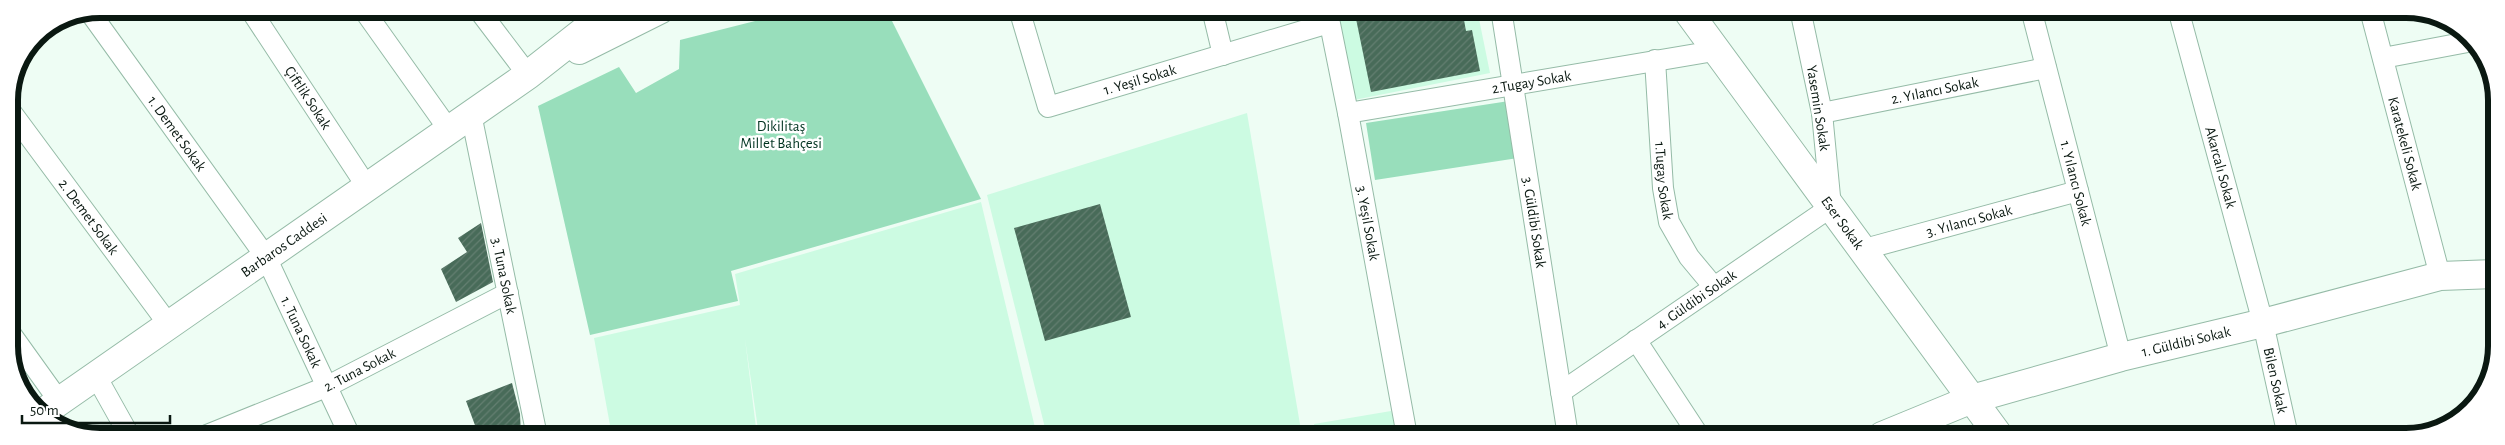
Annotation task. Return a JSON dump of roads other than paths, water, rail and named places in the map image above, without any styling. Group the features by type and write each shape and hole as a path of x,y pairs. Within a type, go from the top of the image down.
{"street":[{"name":"1. Demet Sokak","path":"94,18 266,257"},
{"name":"Çiftlik Sokak","path":"256,18 367,187"},
{"path":"370,18 449,130"},
{"path":"485,18 528,75"},
{"path":"528,75 601,18"},
{"path":"528,75 643,18"},
{"name":"1. Yeşil Sokak","path":"1022,18 1048,107 1223,55 1323,18"},
{"path":"1214,18 1223,55"},
{"name":"3. Yeşil Sokak","path":"1328,18 1348,113 1406,428"},
{"name":"3. Güldibi Sokak","path":"1502,18 1567,428"},
{"name":"Eser Sokak","path":"1692,18 1714,51 1993,428"},
{"name":"Yasemin Sokak","path":"1802,18 1822,112 1831,207"},
{"name":"1. Yılancı Sokak","path":"2033,18 2121,357"},
{"name":"Akarcalı Sokak","path":"2180,18 2264,324"},
{"name":"Karatekeli Sokak","path":"2372,18 2440,276"},
{"path":"2383,58 2464,43"},
{"name":"2.Tugay Sokak","path":"1348,113 1714,51"},
{"name":"1.Tugay Sokak","path":"1655,60 1662,188 1669,222 1689,257 1714,287"},
{"name":"2. Yılancı Sokak","path":"1822,112 2046,68"},
{"name":"Barbaros Caddesi","path":"50,408 528,75"},
{"name":"3. Tuna Sokak","path":"471,114 536,428"},
{"name":"2. Demet Sokak","path":"18,120 169,325"},
{"name":"3. Yılancı Sokak","path":"1861,250 2078,191"},
{"name":"4. Güldibi Sokak","path":"1561,392 1831,207"},
{"name":"1. Tuna Sokak","path":"266,257 346,428"},
{"name":"1. Güldibi Sokak","path":"1901,428 1972,399 2121,357 2264,324 2440,276 2488,274"},
{"name":"2. Tuna Sokak","path":"226,428 326,386 508,293"},
{"name":"Bilen Sokak","path":"2264,324 2286,428"},
{"path":"1636,340 1694,428"},
{"path":"18,347 50,408"},
{"path":"96,376 125,428"}],"park label":[{"name":"Dikilitaş Millet Bahçesi","path":"781,134"}]}
